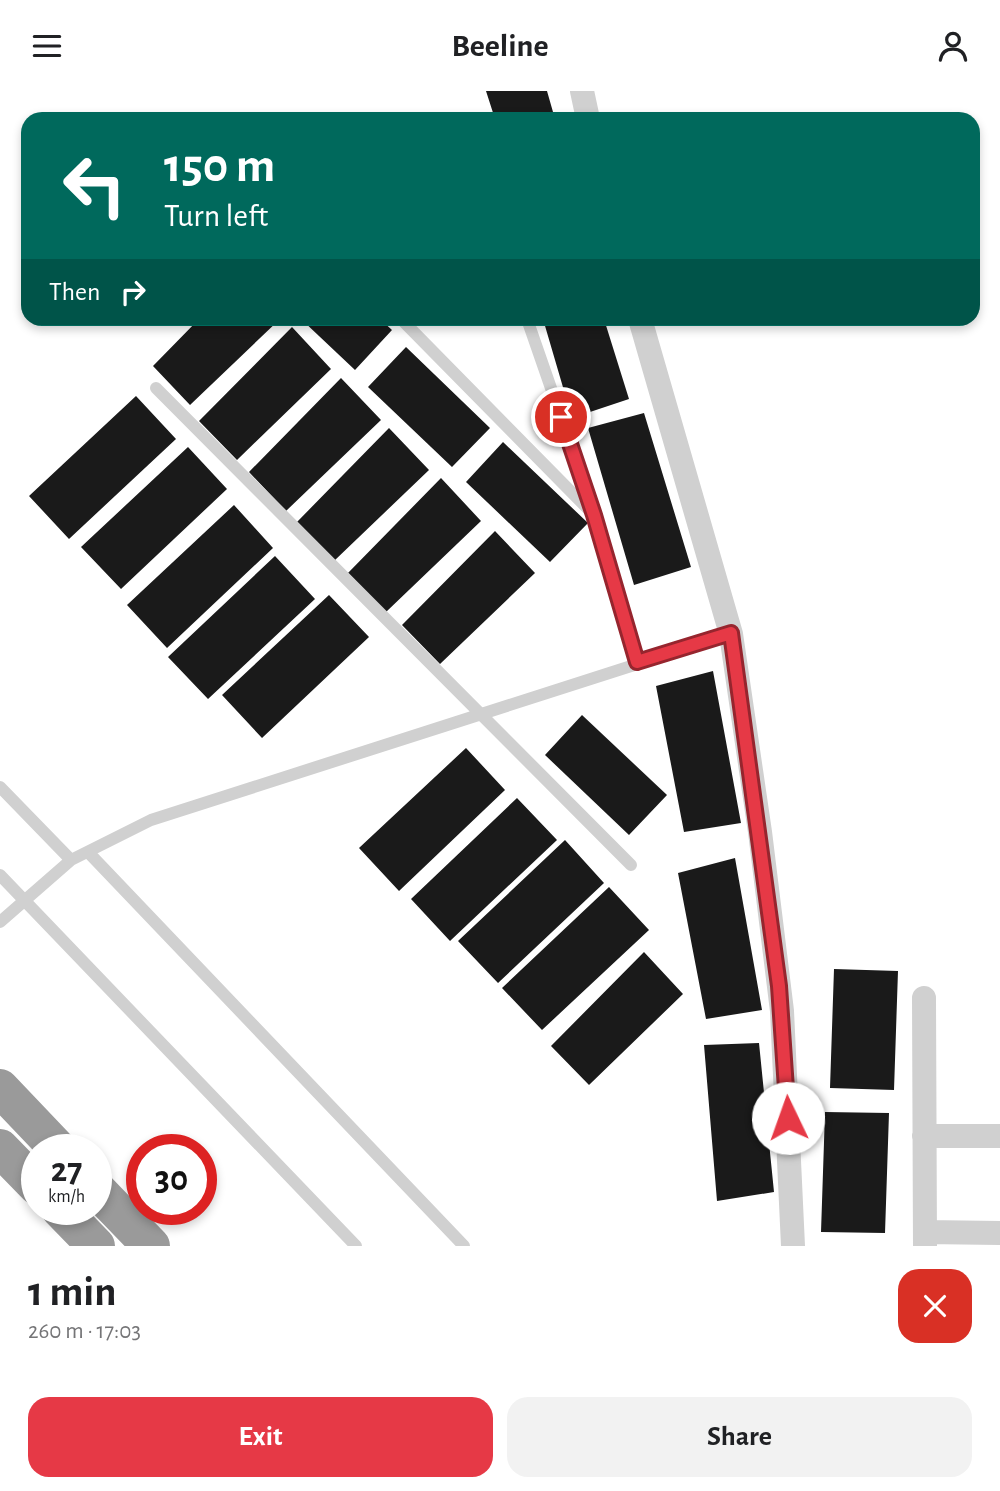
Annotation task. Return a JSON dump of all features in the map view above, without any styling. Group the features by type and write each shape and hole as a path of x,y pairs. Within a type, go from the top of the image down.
{"highway":[{"path":"0,1088 44,1134"},
{"path":"0,1148 21,1170"},
{"path":"112,1206 151,1246"},
{"path":"76,1225 96,1246"}],"street":[{"path":"582,91 586,112"},
{"path":"642,326 731,633 760,832 782,1011 793,1246"},
{"path":"923,998 925,1239 1000,1233"},
{"path":"924,1136 1000,1136"}],"lane":[{"path":"408,326 594,515"},
{"path":"529,326 594,515 637,662"},
{"path":"156,388 631,865"},
{"path":"0,922 71,860 151,820 731,633"},
{"path":"0,787 71,860"},
{"path":"88,852 464,1246"},
{"path":"0,875 356,1246"}],"building":[{"path":"486,91 547,91 553,112 493,112"},
{"path":"192,326 273,326 190,405 153,366"},
{"path":"308,326 388,326 392,330 355,370"},
{"path":"545,326 606,326 629,399 572,418"},
{"path":"292,327 331,369 237,460 199,421"},
{"path":"406,347 490,428 452,467 368,387"},
{"path":"341,378 381,420 286,511 249,472"},
{"path":"136,396 176,439 69,539 29,496"},
{"path":"644,413 691,567 634,585 588,428"},
{"path":"389,428 429,470 334,561 297,522"},
{"path":"503,442 588,523 550,562 466,482"},
{"path":"188,447 227,489 121,589 81,547"},
{"path":"441,478 481,521 386,612 348,573"},
{"path":"234,505 273,548 167,648 127,605"},
{"path":"495,531 535,573 440,664 402,625"},
{"path":"275,556 315,599 208,699 168,657"},
{"path":"329,595 369,637 262,738 222,695"},
{"path":"713,671 741,823 684,832 656,686"},
{"path":"582,715 667,795 629,835 545,755"},
{"path":"466,748 505,790 399,891 359,848"},
{"path":"517,798 557,840 450,941 411,899"},
{"path":"565,840 604,883 498,983 458,941"},
{"path":"735,858 762,1010 706,1019 678,873"},
{"path":"609,887 649,930 542,1030 502,988"},
{"path":"644,952 683,994 589,1085 551,1046"},
{"path":"834,969 898,971 894,1090 830,1088"},
{"path":"759,1043 774,1192 717,1201 704,1045"},
{"path":"825,1112 889,1113 885,1233 821,1232"}],"route":[{"path":"561,417 594,515 637,662 731,633 760,832 782,1011 788,1118"}]}
